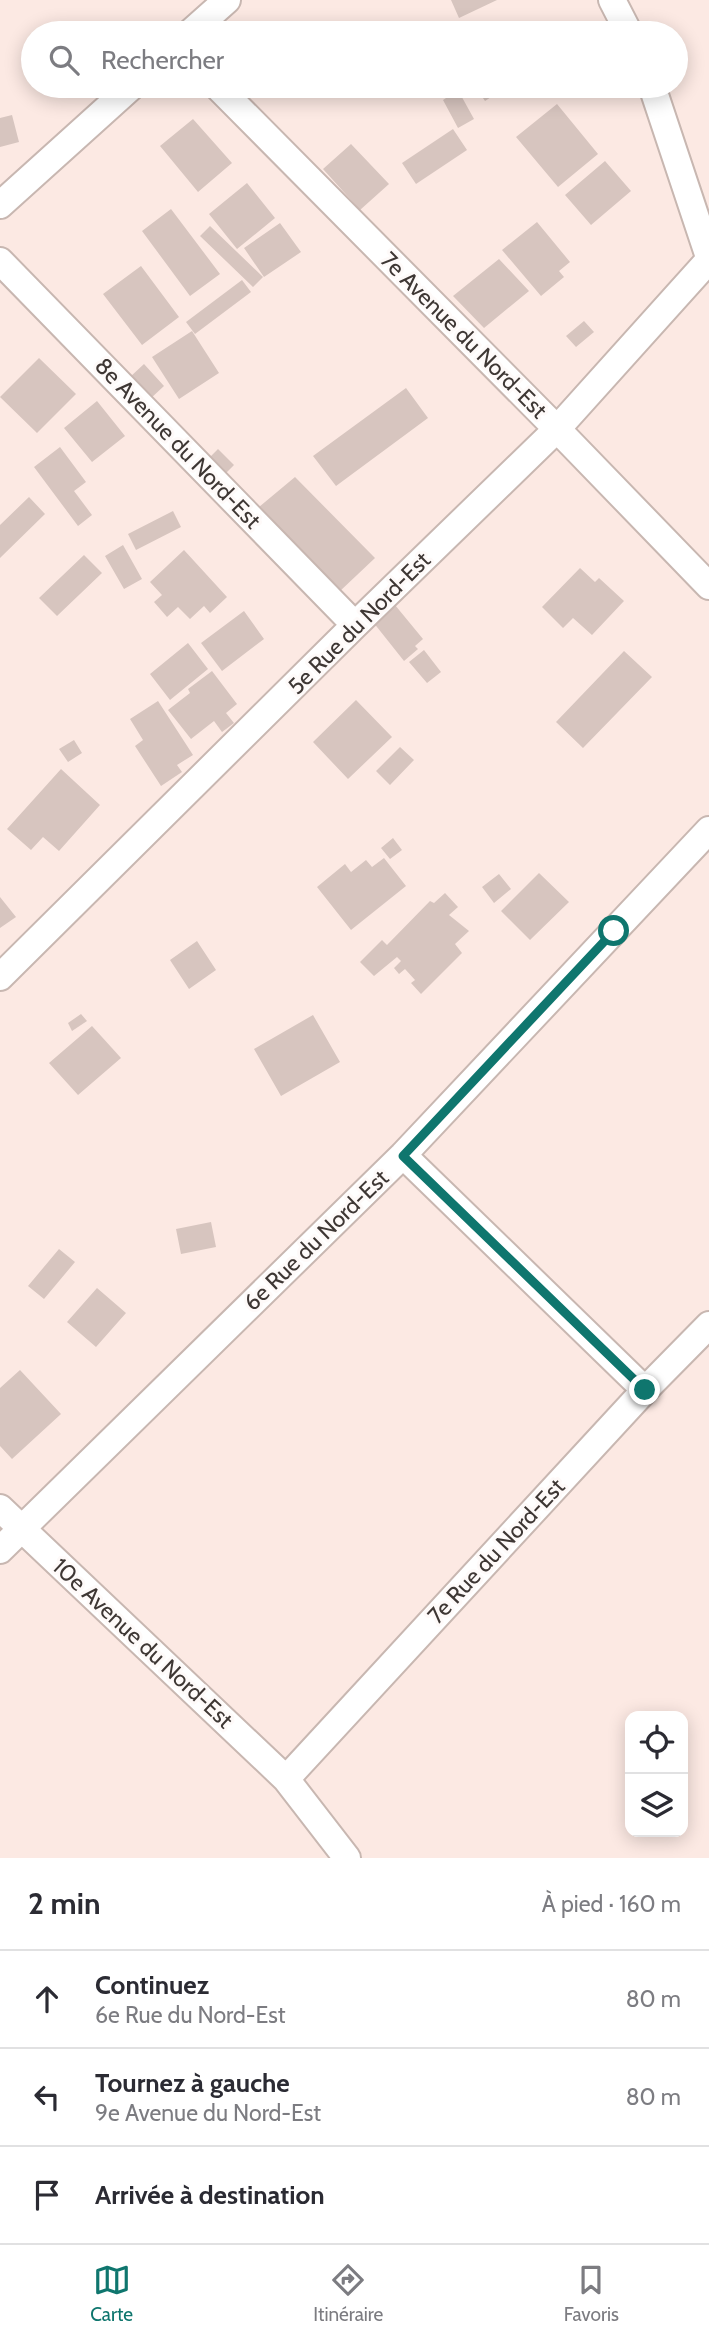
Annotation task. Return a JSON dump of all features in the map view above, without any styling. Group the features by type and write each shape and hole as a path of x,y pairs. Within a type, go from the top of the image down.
{"street":[{"path":"203,21 226,0"},
{"path":"612,0 623,21"},
{"path":"0,205 119,98"},
{"name":"7e Avenue du Nord-Est","path":"230,98 558,429 709,586"},
{"path":"656,98 709,258"},
{"name":"5e Rue du Nord-Est","path":"0,977 355,625 558,429 709,258"},
{"name":"8e Avenue du Nord-Est","path":"0,261 355,625"},
{"name":"6e Rue du Nord-Est","path":"0,1550 403,1156 709,830"},
{"path":"403,1156 645,1390"},
{"name":"7e Rue du Nord-Est","path":"286,1779 645,1390 709,1325"},
{"name":"10e Avenue du Nord-Est","path":"0,1508 286,1779 347,1858"}],"building":[{"path":"451,0 497,0 459,18"},
{"path":"462,98 474,119 458,128 443,100"},
{"path":"557,104 598,154 558,187 516,137"},
{"path":"12,115 19,142 0,147 0,118"},
{"path":"193,119 232,163 198,192 160,146"},
{"path":"453,129 467,150 416,184 402,163"},
{"path":"351,144 389,184 360,210 323,169"},
{"path":"605,161 631,191 591,225 565,195"},
{"path":"247,183 275,218 237,249 209,214"},
{"path":"171,209 220,274 190,296 142,231"},
{"path":"537,222 570,262 559,271 564,277 541,296 502,250"},
{"path":"280,223 301,252 264,277 244,248"},
{"path":"210,226 263,277 253,287 200,236"},
{"path":"499,259 529,291 484,328 453,296"},
{"path":"141,266 179,317 142,345 103,294"},
{"path":"242,280 251,292 195,334 186,322"},
{"path":"584,321 594,332 576,347 566,336"},
{"path":"192,331 219,373 179,399 152,357"},
{"path":"39,358 76,394 37,433 0,397"},
{"path":"144,364 164,386 150,399 130,377"},
{"path":"406,388 428,418 336,486 313,456"},
{"path":"97,401 125,436 92,462 64,428"},
{"path":"60,447 86,482 74,491 92,515 78,526 34,467"},
{"path":"218,449 234,465 222,477 206,461"},
{"path":"295,477 375,558 339,592 259,507"},
{"path":"29,497 45,514 0,558 0,525"},
{"path":"173,511 181,527 136,550 128,534"},
{"path":"123,545 142,579 124,589 105,556"},
{"path":"184,550 227,597 210,613 204,606 190,619 178,607 167,617 154,602 162,595 150,582"},
{"path":"84,555 102,573 57,616 39,598"},
{"path":"580,568 595,582 599,578 624,601 592,635 573,618 563,628 542,607"},
{"path":"395,605 423,639 415,646 418,649 404,661 373,622"},
{"path":"244,611 264,639 222,671 201,643"},
{"path":"188,643 208,669 170,700 150,674"},
{"path":"424,650 441,672 427,683 409,662"},
{"path":"624,651 652,677 583,748 556,722"},
{"path":"212,671 237,704 226,713 234,723 222,732 214,721 191,739 168,710 190,693 188,689"},
{"path":"356,700 392,737 348,779 313,742"},
{"path":"158,701 193,755 177,765 182,772 161,786 135,746 143,740 130,719"},
{"path":"74,740 82,753 68,762 59,749"},
{"path":"400,747 414,760 390,785 376,771"},
{"path":"61,769 100,805 59,851 43,837 31,850 7,829"},
{"path":"393,838 402,850 390,859 381,848"},
{"path":"384,858 406,886 351,930 317,887 345,864 351,872 366,860 372,867"},
{"path":"539,873 569,902 530,940 501,911"},
{"path":"499,874 511,889 494,903 482,887"},
{"path":"445,893 458,907 449,915 469,931 455,944 462,953 421,994 411,983 415,980 405,969 399,974 394,968 401,961 397,957 374,976 360,962 382,940 387,945 430,901 434,903"},
{"path":"0,897 16,917 0,928"},
{"path":"197,941 216,970 189,989 170,960"},
{"path":"81,1014 87,1021 72,1031 68,1023"},
{"path":"313,1015 340,1062 281,1096 254,1049"},
{"path":"92,1026 121,1058 78,1095 49,1063"},
{"path":"211,1222 216,1247 181,1254 176,1229"},
{"path":"59,1249 75,1262 44,1299 28,1286"},
{"path":"97,1288 126,1313 96,1347 67,1322"},
{"path":"20,1370 61,1414 12,1459 0,1446 0,1388"}],"route":[{"path":"614,931 403,1156 645,1390"}]}
